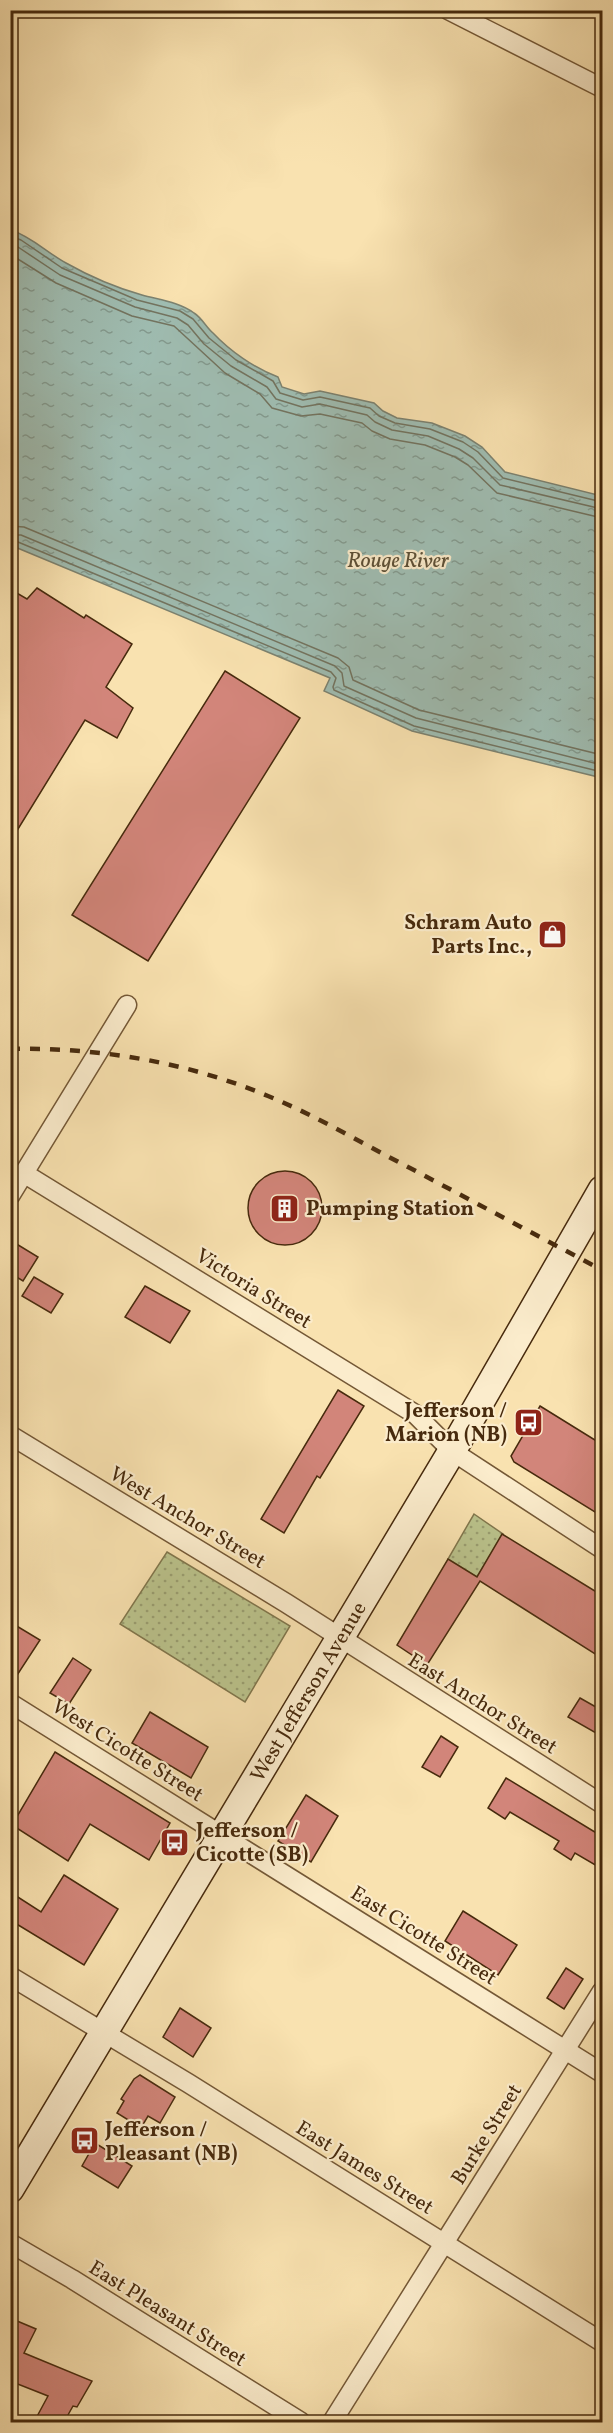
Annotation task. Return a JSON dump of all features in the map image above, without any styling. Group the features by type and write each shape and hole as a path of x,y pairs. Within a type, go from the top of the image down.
{"main road":[{"name":"West Jefferson Avenue","path":"10,2189 341,1638 603,1190"}],"street":[{"path":"448,10 603,88"},
{"path":"10,1196 127,1005"},
{"name":"Victoria Street","path":"25,1173 415,1414 452,1451 603,1549"},
{"name":"West Anchor Street","path":"10,1435 341,1638"},
{"name":"East Anchor Street","path":"341,1638 603,1804"},
{"name":"West Cicotte Street","path":"10,1703 222,1835"},
{"name":"East Cicotte Street","path":"222,1835 603,2073"},
{"name":"East James Street","path":"10,1976 104,2031 603,2342"},
{"name":"Burke Street","path":"332,2422 603,1991"},
{"name":"East Pleasant Street","path":"10,2243 72,2279 301,2422"}],"green space":[{"path":"474,1514 503,1534 477,1577 448,1559"},
{"path":"167,1552 290,1626 245,1702 120,1624"}],"water":[{"name":"Rouge River","path":"11,230 94,277 123,289 188,309 235,352 251,364 278,377 282,387 304,394 320,391 374,403 397,418 432,423 465,436 482,447 505,472 602,496 602,778 412,731 324,691 330,678 15,547 11,553"}],"building":[{"path":"37,588 84,618 86,615 132,644 106,687 133,708 117,738 85,720 10,842 10,589 27,599"},
{"path":"225,671 300,718 148,961 72,915"},
{"name":"Pumping Station","path":"285,1171 299,1174 311,1182 319,1194 322,1208 319,1222 311,1234 299,1242 285,1245 271,1242 259,1234 251,1222 248,1208 251,1194 259,1182 271,1174"},
{"path":"10,1240 38,1257 23,1281 10,1273"},
{"path":"34,1277 63,1294 51,1313 22,1296"},
{"path":"145,1286 190,1311 170,1343 125,1317"},
{"path":"338,1390 364,1406 320,1478 317,1476 284,1533 261,1519"},
{"path":"540,1406 603,1445 603,1517 514,1462 511,1456"},
{"path":"502,1534 603,1596 603,1659 480,1581 427,1665 397,1645 448,1559 477,1577"},
{"path":"10,1622 40,1640 10,1686"},
{"path":"73,1658 91,1670 69,1704 50,1693"},
{"path":"580,1698 603,1711 603,1737 568,1717"},
{"path":"150,1712 208,1747 191,1778 132,1743"},
{"path":"441,1736 458,1747 440,1777 422,1767"},
{"path":"55,1752 170,1823 149,1860 90,1824 68,1861 12,1825"},
{"path":"506,1778 603,1837 603,1856 597,1866 575,1853 571,1860 554,1849 559,1841 510,1812 505,1819 488,1808"},
{"path":"306,1795 338,1816 311,1862 278,1841"},
{"path":"64,1875 118,1909 84,1965 10,1920 10,1892 41,1912"},
{"path":"463,1911 517,1945 498,1975 445,1941"},
{"path":"566,1968 583,1979 564,2009 547,1998"},
{"path":"180,2008 211,2028 193,2057 163,2037"},
{"path":"140,2075 175,2097 160,2123 148,2116 141,2128 117,2113 124,2101 121,2099 134,2079"},
{"path":"95,2143 132,2166 118,2188 82,2166"},
{"path":"10,2318 36,2329 24,2353 92,2381 77,2407 73,2406 64,2422 34,2422 48,2396 10,2381"}],"railway":[{"path":"10,1049 76,1051 142,1059 237,1084 322,1121 602,1270"}],"place":[{"name":"Schram Auto Parts Inc.,","path":"553,934"},
{"name":"Pumping Station","path":"285,1208"},
{"name":"Jefferson / Marion (NB)","path":"528,1422"},
{"name":"Jefferson / Cicotte (SB)","path":"175,1842"},
{"name":"Jefferson / Pleasant (NB)","path":"84,2141"}]}
